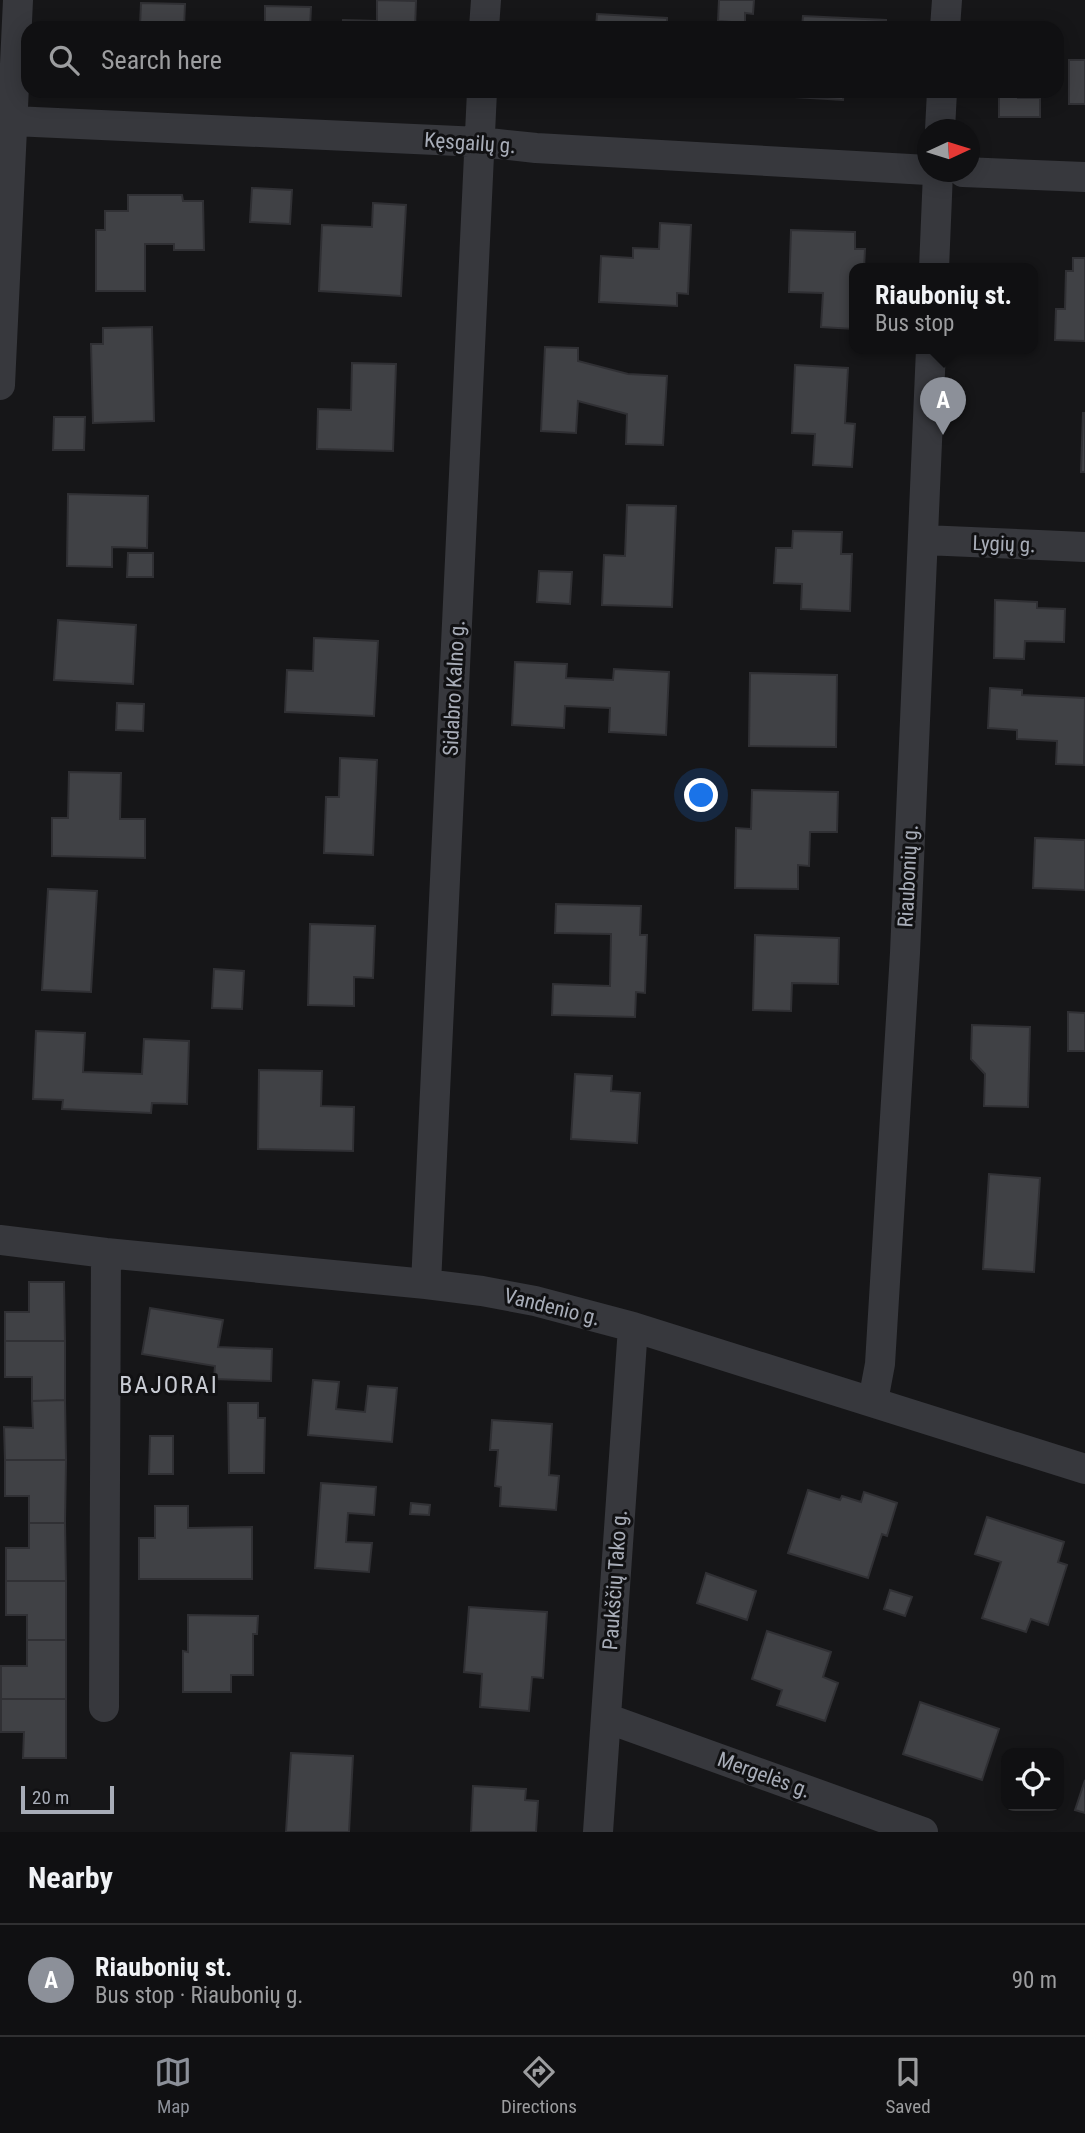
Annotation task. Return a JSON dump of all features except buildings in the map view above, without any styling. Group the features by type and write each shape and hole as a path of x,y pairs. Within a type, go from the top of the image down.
{"street":[{"path":"0,385 18,0"},
{"path":"484,21 485,0"},
{"path":"946,21 947,0"},
{"name":"Sidabro Kalno g.","path":"426,1284 482,98"},
{"path":"941,119 942,98"},
{"name":"Kęsgailų g.","path":"13,121 480,142 537,148 917,169"},
{"path":"980,173 1085,177"},
{"path":"934,263 938,182"},
{"name":"Riaubonių g.","path":"873,1401 880,1364 889,1238 905,953 931,354"},
{"name":"Lygių g.","path":"923,540 1085,547"},
{"name":"Vandenio g.","path":"0,1240 426,1284 535,1301 633,1327 1085,1469"},
{"path":"104,1707 106,1253"},
{"name":"Paukščių Tako g.","path":"598,1832 633,1327"},
{"name":"Mergelės g.","path":"606,1718 923,1832"}],"place":[{"name":"Riaubonių st.","path":"943,435"}],"district":[{"name":"BAJORAI","path":"169,1385"}]}
